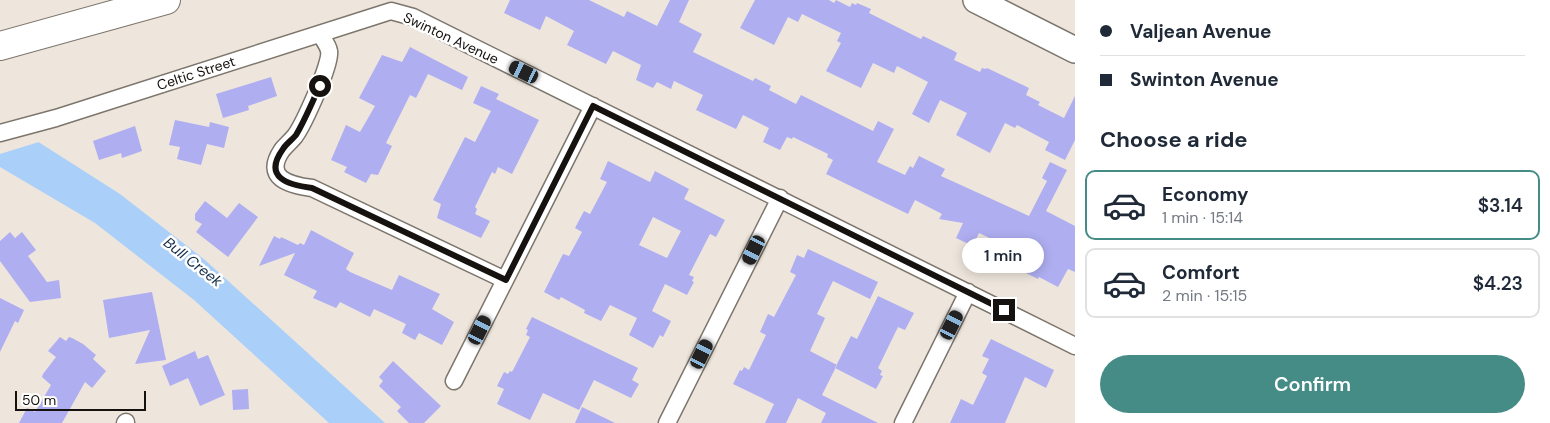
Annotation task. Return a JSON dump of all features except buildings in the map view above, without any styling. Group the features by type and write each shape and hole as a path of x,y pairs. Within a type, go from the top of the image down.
{"highway":[{"path":"0,46 166,0"}],"main road":[{"path":"976,0 1075,50"}],"street":[{"name":"Celtic Street","path":"0,133 56,118 391,11"},
{"name":"Swinton Avenue","path":"391,11 413,17 1075,346"},
{"path":"320,34 329,52 327,68 295,136 281,151 276,160 275,170 280,178 287,183 312,188 506,280"},
{"path":"454,381 593,106"},
{"path":"668,423 780,198"},
{"path":"904,423 968,292"}],"water":[{"name":"Bull Creek","path":"0,121 40,143 120,194 205,260 385,423 329,423 194,300 95,223 0,167"}],"pier":[{"path":"1,119 42,141 0,154"}],"route":[{"path":"320,86 295,136 287,143 276,160 275,170 280,178 287,183 312,188 506,280 593,106 1004,310"}]}
